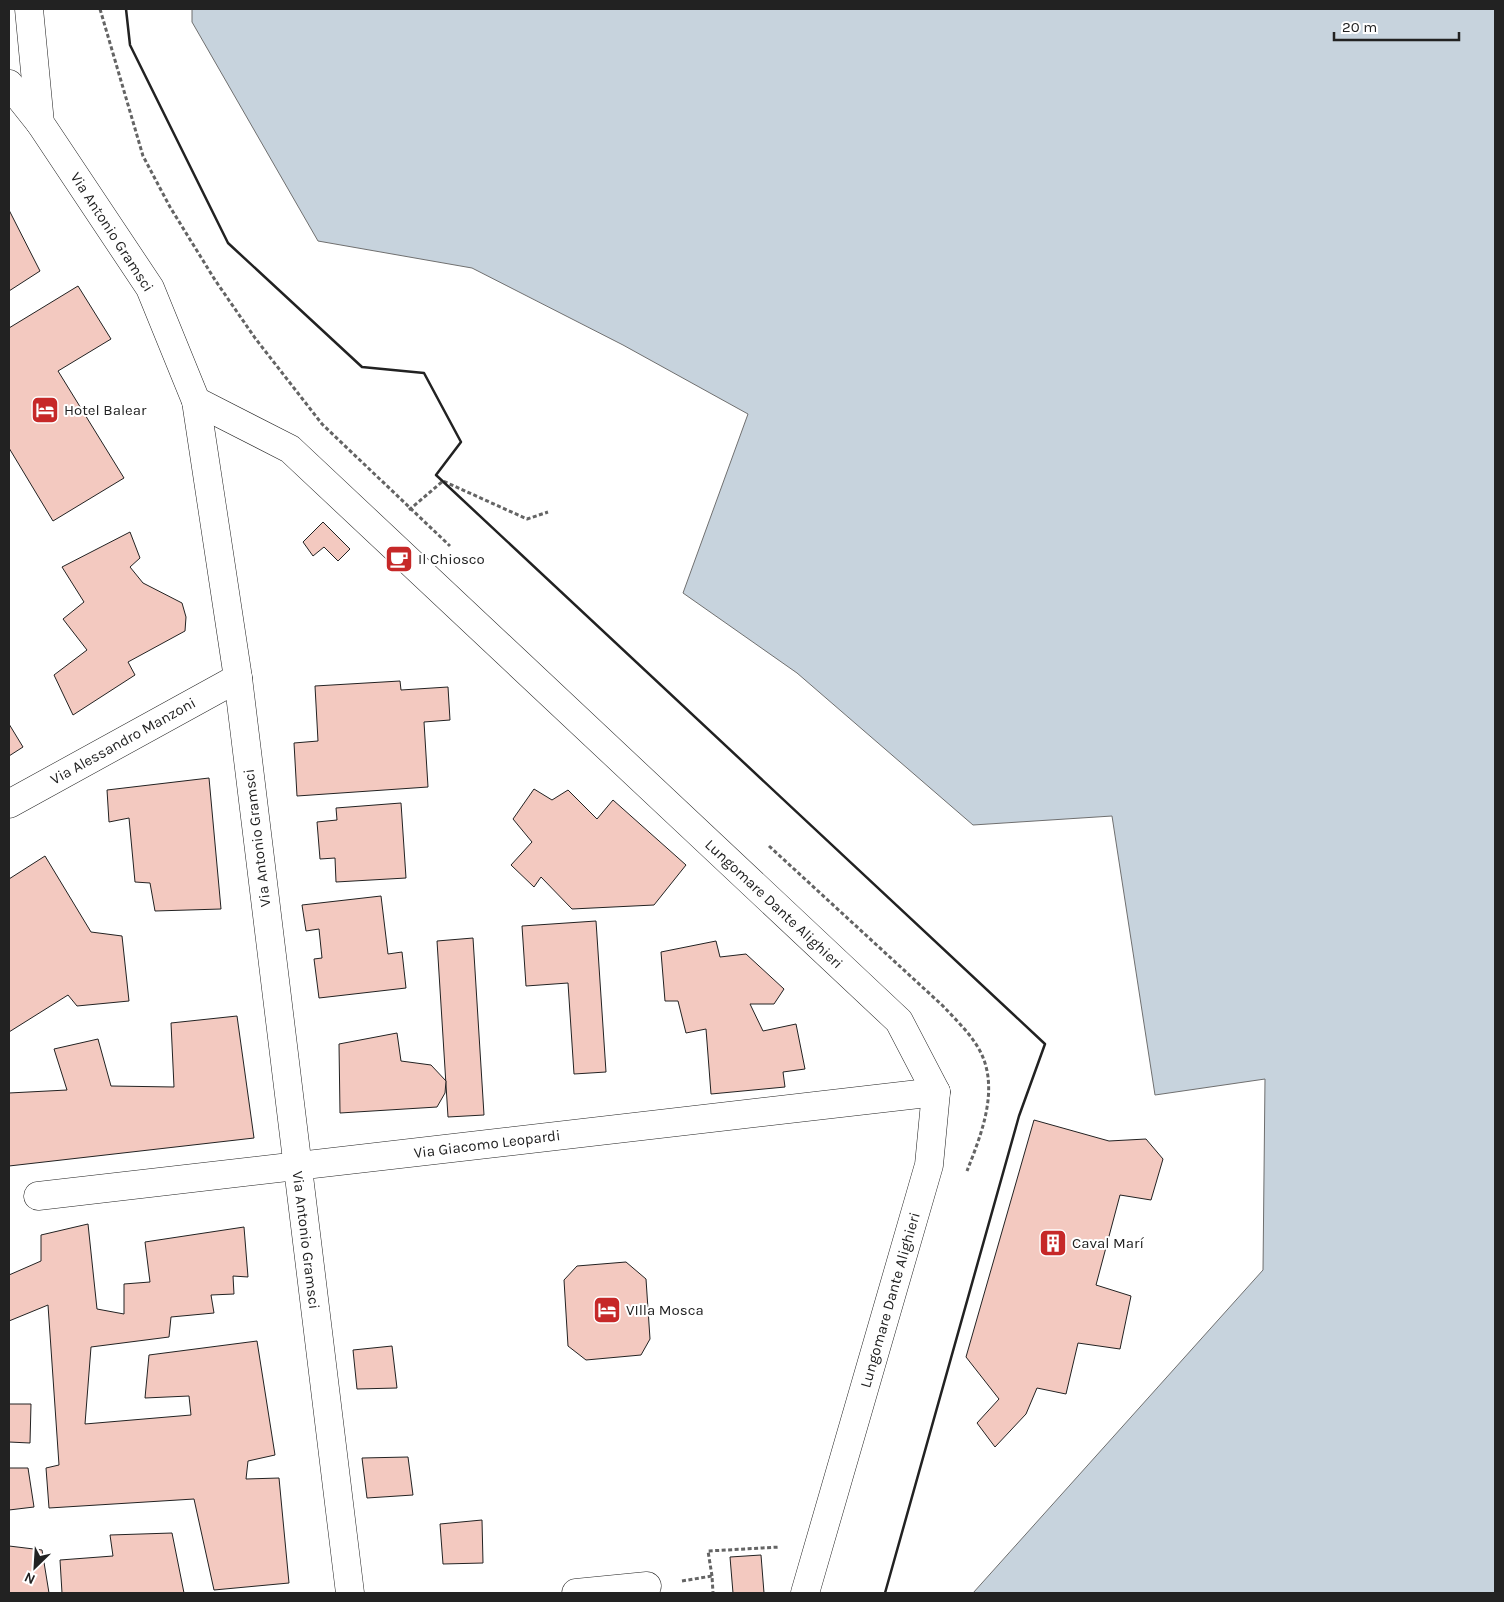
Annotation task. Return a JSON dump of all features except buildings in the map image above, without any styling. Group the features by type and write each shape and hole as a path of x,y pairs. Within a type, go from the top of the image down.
{"street":[{"path":"29,9 40,123"},
{"name":"Via Antonio Gramsci","path":"9,84 40,123 150,288 196,401 238,678 296,1167 350,1593"},
{"name":"Lungomare Dante Alighieri","path":"196,401 290,449 899,1021 936,1092 929,1165 805,1593"},
{"name":"Via Alessandro Manzoni","path":"9,804 238,678"},
{"name":"Via Giacomo Leopardi","path":"38,1196 936,1092"},
{"path":"576,1593 647,1586"}],"path":[{"path":"380,534 443,481 528,519 548,512"},
{"path":"713,1593 708,1551 818,1544"},
{"path":"647,1586 712,1576"}],"shaded area":[{"path":"192,9 1495,9 1495,1593 973,1593 1263,1270 1265,1079 1155,1095 1112,816 973,825 797,673 683,593 748,414 623,345 472,268 318,241 192,22"}],"wall":[{"path":"126,9 130,45 228,243 362,367 424,373 461,442 436,475 1045,1044 1019,1116 885,1593"}],"place":[{"name":"Hotel Balear","path":"45,410"},
{"name":"Il Chiosco","path":"399,559"},
{"name":"Caval Marí","path":"1053,1243"},
{"name":"VIlla Mosca","path":"607,1310"}]}
